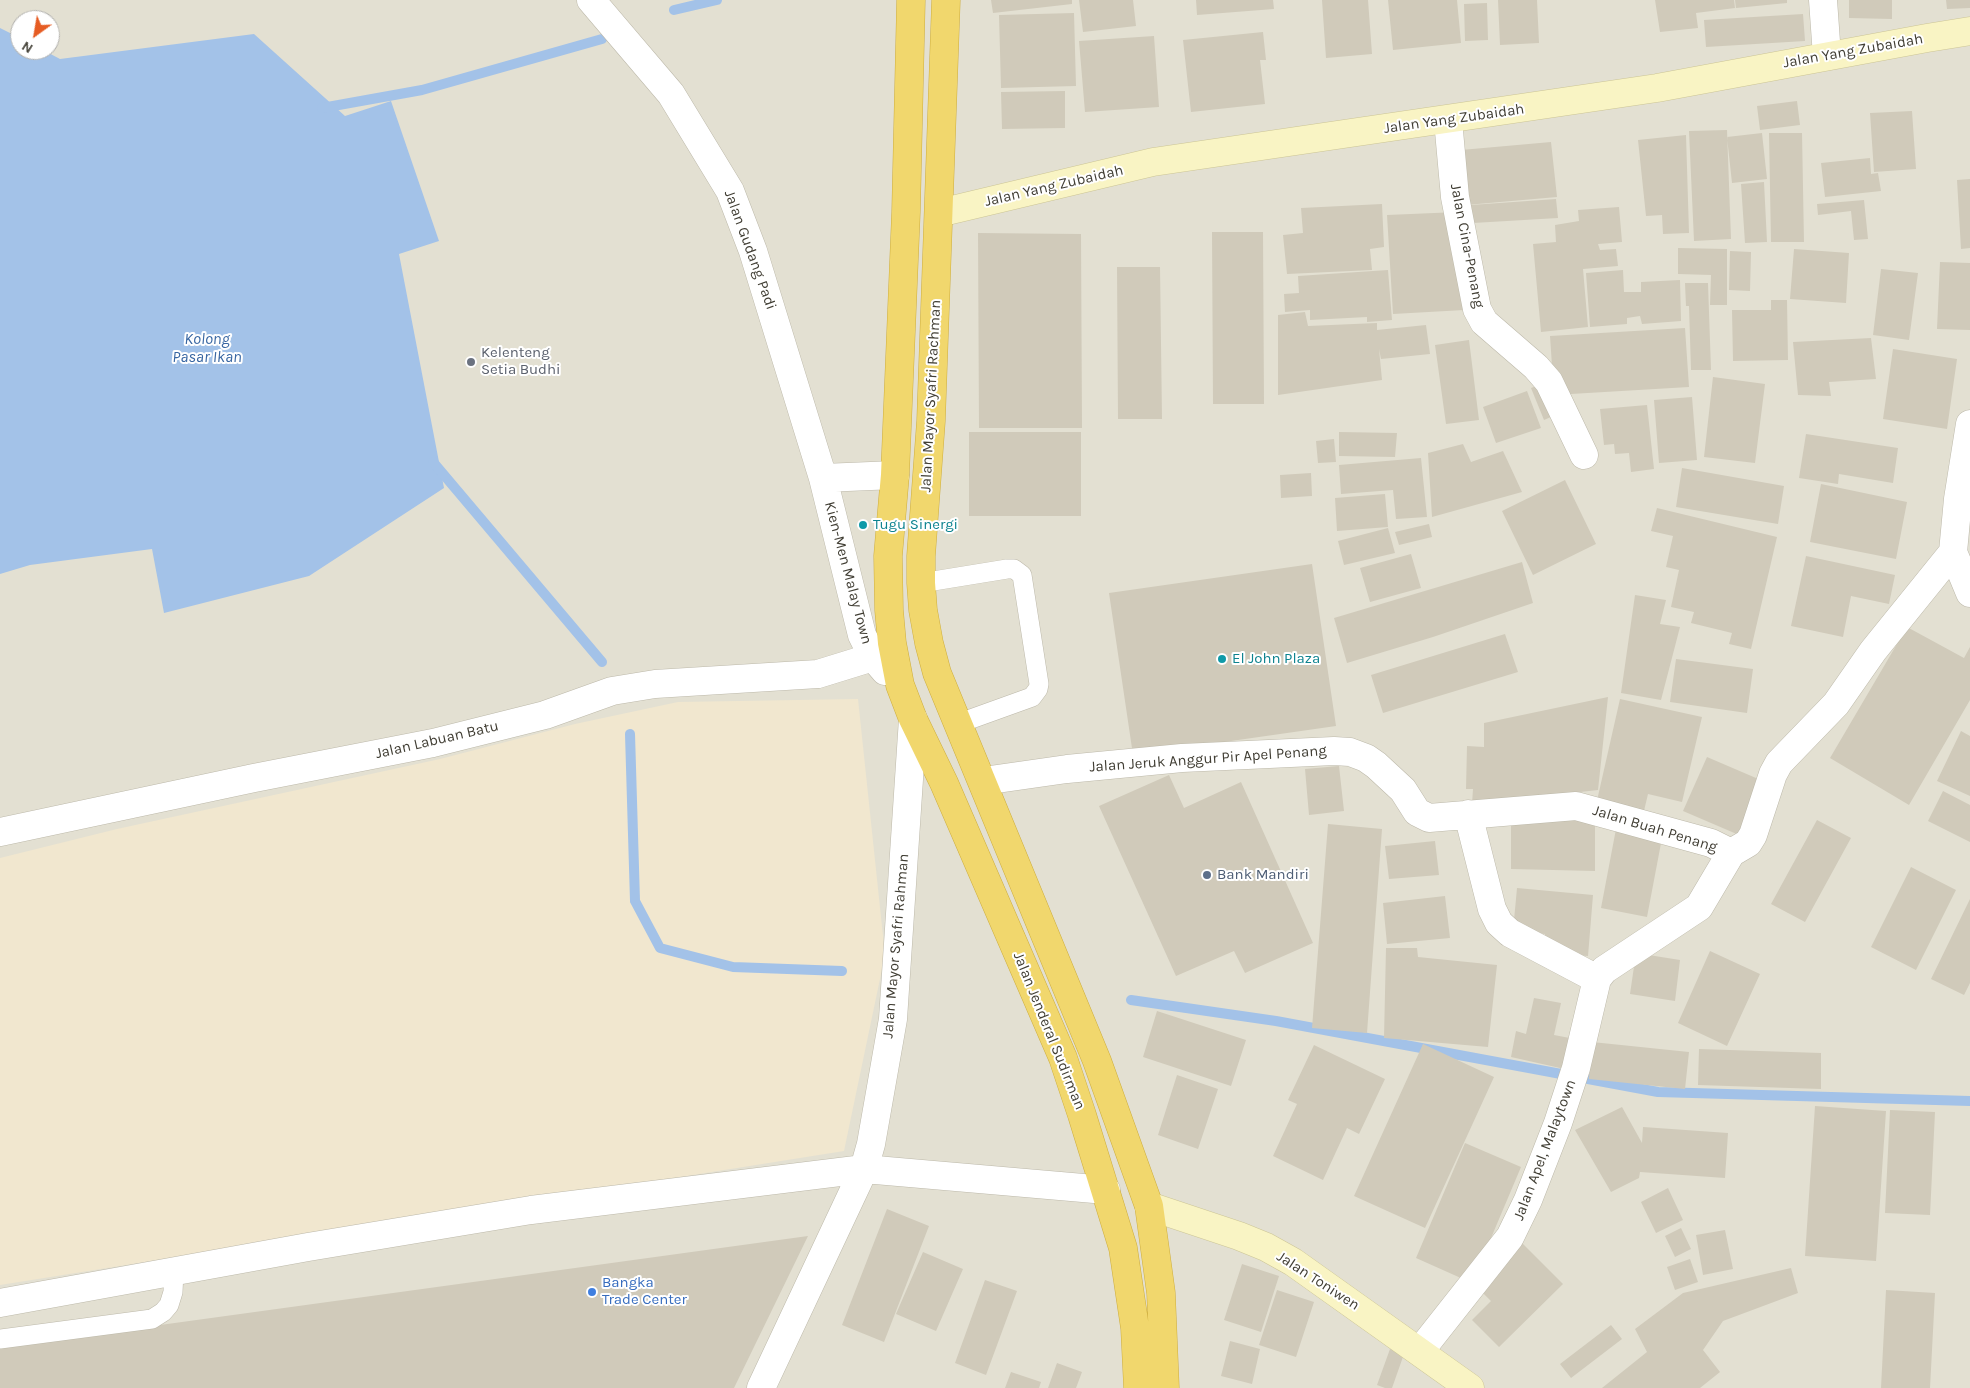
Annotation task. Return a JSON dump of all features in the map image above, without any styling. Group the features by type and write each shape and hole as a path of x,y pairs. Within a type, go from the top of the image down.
{"highway":[{"name":"Jalan Mayor Syafri Rachman","path":"912,0 896,475 888,556 892,643 900,686 913,719"},
{"name":"Jalan Mayor Syafri Rachman","path":"946,0 931,421 921,583 929,642 937,673 957,724 983,781"},
{"name":"Jalan Jenderal Sudirman","path":"913,719 944,783 1063,1058 1106,1190 1124,1257 1136,1328 1138,1388"},
{"path":"983,781 1097,1061 1149,1206 1160,1293 1165,1388"}],"street":[{"name":"Jalan Gudang Padi","path":"591,0 671,94 730,191 753,251 823,478"},
{"path":"1823,0 1827,56"},
{"name":"Jalan Yang Zubaidah","path":"939,213 1153,162 1657,88 1970,31"},
{"name":"Jalan Cina-Penang","path":"1448,120 1455,197 1476,309 1484,322 1536,367 1549,382 1584,455"},
{"path":"1970,424 1958,499 1953,552 1970,593"},
{"path":"823,478 896,475"},
{"name":"Kien-Men Malay Town","path":"823,478 862,635 873,657 900,686"},
{"name":"Jalan Buah Penang","path":"1468,814 1576,806 1711,843 1731,853 1748,842 1753,836 1773,774 1779,763 1836,704 1873,652 1953,552"},
{"name":"Jalan Labuan Batu","path":"0,832 254,778 432,743 545,715 612,691 655,684 818,674 873,657"},
{"name":"Jalan Mayor Syafri Rahman","path":"761,1388 864,1168 871,1144 893,1019 913,719"},
{"name":"Jalan Jeruk Anggur Pir Apel Penang","path":"983,781 1067,768 1182,758 1334,750 1350,752 1366,758 1376,765 1403,790 1420,814 1429,818 1468,814"},
{"path":"1468,814 1492,909 1499,922 1510,933 1597,979 1604,970 1700,907 1731,853"},
{"name":"Jalan Apel, Malaytown","path":"1420,1352 1510,1237 1528,1200 1567,1097 1576,1068 1597,979"},
{"path":"0,1303 174,1271 531,1210 864,1168 1106,1190"},
{"name":"Jalan Toniwen","path":"1149,1206 1240,1236 1266,1247 1301,1267 1470,1388"}],"lane":[{"path":"921,583 1006,569 1014,569 1022,575 1039,684 1038,689 1032,697 957,724"},
{"path":"0,1339 152,1319 163,1312 169,1304 173,1292 174,1271"}],"shaded area":[{"path":"0,0 1970,0 1970,1388 0,1388"},
{"path":"858,699 885,955 844,1151 0,1285 0,858 117,829 440,759 575,724 678,702"}],"water":[{"name":"Kolong Pasar Ikan","path":"0,28 10,33 10,60 60,60 254,34 345,116 391,101 439,241 399,254 444,488 309,576 164,613 152,549 30,565 0,574"}],"building":[{"path":"991,0 1072,0 1072,4 993,13"},
{"path":"1079,0 1133,0 1136,26 1083,32"},
{"path":"1196,0 1273,0 1274,9 1197,15"},
{"path":"1322,0 1368,0 1372,54 1326,58"},
{"path":"1388,0 1457,0 1461,43 1393,50"},
{"path":"1498,0 1537,0 1539,43 1500,45"},
{"path":"1655,0 1734,0 1735,8 1696,13 1698,28 1660,32"},
{"path":"1735,0 1787,0 1787,3 1736,8"},
{"path":"1849,0 1892,0 1892,19 1849,18"},
{"path":"1946,0 1970,0 1970,8 1947,9"},
{"path":"1487,3 1488,40 1465,41 1464,4"},
{"path":"1074,13 1076,86 1001,88 999,15"},
{"path":"1803,14 1805,41 1706,47 1704,20"},
{"path":"1263,32 1266,60 1260,60 1265,104 1191,112 1183,40"},
{"path":"1154,36 1159,107 1085,112 1079,41"},
{"path":"1065,91 1065,128 1002,129 1001,92"},
{"path":"1797,101 1800,125 1760,130 1757,106"},
{"path":"1912,111 1916,169 1874,172 1870,113"},
{"path":"1727,130 1731,239 1694,241 1689,131"},
{"path":"1762,133 1767,179 1732,183 1727,137"},
{"path":"1769,133 1802,133 1804,242 1771,242"},
{"path":"1686,135 1689,233 1663,234 1662,215 1646,216 1638,140"},
{"path":"1551,142 1557,197 1466,205 1461,150"},
{"path":"1870,158 1871,174 1878,173 1881,191 1825,197 1821,163"},
{"path":"1970,179 1970,248 1961,249 1957,180"},
{"path":"1764,182 1767,242 1745,243 1741,184"},
{"path":"1556,199 1558,218 1473,223 1471,205"},
{"path":"1864,200 1868,239 1854,240 1851,211 1818,215 1817,204"},
{"path":"1382,204 1384,247 1370,249 1372,270 1287,274 1283,235 1303,233 1301,208"},
{"path":"1619,207 1622,242 1598,244 1600,250 1616,249 1618,266 1583,269 1588,327 1541,332 1533,244 1556,242 1555,225 1579,221 1578,210"},
{"path":"1458,212 1464,310 1393,314 1387,215"},
{"path":"1212,232 1263,232 1264,404 1213,404"},
{"path":"978,233 1081,234 1082,428 979,428"},
{"path":"1678,248 1727,249 1727,305 1710,305 1711,275 1678,274"},
{"path":"1794,249 1849,253 1846,303 1790,299"},
{"path":"1730,251 1751,252 1750,291 1729,290"},
{"path":"1940,262 1970,263 1970,330 1937,329"},
{"path":"1117,267 1160,267 1162,419 1118,419"},
{"path":"1881,269 1918,273 1909,340 1873,335"},
{"path":"1388,270 1392,320 1367,322 1367,317 1310,320 1310,310 1285,312 1284,294 1299,293 1298,276"},
{"path":"1623,270 1624,292 1641,292 1641,282 1680,280 1681,321 1642,324 1640,316 1627,318 1627,324 1590,327 1586,273"},
{"path":"1685,283 1708,283 1711,370 1691,370 1689,306 1686,306"},
{"path":"1771,300 1787,300 1788,360 1733,361 1732,310 1771,310"},
{"path":"1305,312 1308,326 1377,323 1377,330 1426,325 1430,354 1381,359 1379,349 1382,380 1278,395 1278,315"},
{"path":"1685,328 1689,387 1554,395 1550,336"},
{"path":"1871,338 1876,379 1829,382 1831,396 1798,395 1793,342"},
{"path":"1469,340 1479,420 1446,424 1435,345"},
{"path":"1893,349 1957,359 1947,429 1883,419"},
{"path":"1713,377 1765,384 1755,463 1704,457"},
{"path":"1547,382 1560,413 1544,420 1531,388"},
{"path":"1527,391 1541,428 1496,443 1483,407"},
{"path":"1692,397 1697,460 1659,463 1654,400"},
{"path":"1647,405 1654,469 1631,472 1629,453 1615,454 1614,444 1604,445 1600,409"},
{"path":"969,432 1081,432 1081,516 969,516"},
{"path":"1339,432 1397,433 1395,457 1339,456"},
{"path":"1806,434 1898,448 1893,483 1839,474 1838,484 1799,478"},
{"path":"1334,439 1336,462 1318,463 1316,441"},
{"path":"1463,444 1471,462 1503,451 1522,492 1432,517 1428,453"},
{"path":"1421,458 1427,517 1396,519 1393,490 1341,494 1339,465"},
{"path":"1682,468 1784,486 1778,524 1676,507"},
{"path":"1311,473 1312,496 1281,498 1280,475"},
{"path":"1565,480 1596,544 1533,575 1502,511"},
{"path":"1821,484 1907,502 1896,559 1810,542"},
{"path":"1385,494 1388,527 1337,531 1335,498"},
{"path":"1657,508 1777,537 1751,649 1729,644 1732,633 1691,623 1694,612 1671,607 1679,570 1666,567 1673,536 1651,531"},
{"path":"1429,524 1432,537 1399,545 1395,532"},
{"path":"1388,528 1395,553 1344,565 1338,541"},
{"path":"1411,554 1421,588 1370,602 1360,568"},
{"path":"1806,556 1895,575 1889,604 1851,596 1843,637 1791,626"},
{"path":"1522,562 1533,603 1433,637 1347,663 1334,618"},
{"name":"El John Plaza","path":"1312,564 1336,726 1133,755 1109,593"},
{"path":"1635,595 1666,600 1660,624 1680,627 1661,700 1621,693"},
{"path":"1907,627 1964,658 1970,647 1970,700 1909,805 1830,758"},
{"path":"1505,634 1518,672 1383,713 1371,675"},
{"path":"1676,659 1753,669 1747,713 1670,702"},
{"path":"1608,697 1598,790 1472,804 1473,789 1466,789 1467,746 1484,747 1484,723"},
{"path":"1620,699 1702,717 1682,802 1648,794 1643,815 1596,805"},
{"path":"1961,731 1970,736 1970,796 1937,781"},
{"path":"1707,757 1763,781 1739,835 1683,811"},
{"path":"1339,766 1344,811 1309,815 1305,769"},
{"name":"Bank Mandiri","path":"1169,775 1184,808 1241,782 1313,943 1245,973 1234,951 1176,976 1099,806"},
{"path":"1943,791 1970,805 1970,842 1928,821"},
{"path":"1511,817 1595,818 1595,871 1511,869"},
{"path":"1817,820 1851,838 1805,922 1771,904"},
{"path":"1328,824 1382,829 1367,1033 1312,1028"},
{"path":"1616,829 1662,838 1647,917 1601,908"},
{"path":"1435,841 1439,875 1389,879 1385,846"},
{"path":"1911,867 1956,890 1916,970 1871,947"},
{"path":"1517,888 1593,895 1588,956 1560,954 1561,944 1544,943 1545,934 1513,931"},
{"path":"1445,896 1450,938 1387,944 1383,903"},
{"path":"1970,899 1970,983 1964,995 1931,979"},
{"path":"1386,948 1417,948 1418,957 1497,965 1488,1047 1384,1038"},
{"path":"1710,951 1760,974 1727,1046 1678,1023"},
{"path":"1636,953 1680,960 1675,1001 1630,994"},
{"path":"1534,998 1561,1003 1554,1035 1575,1039 1569,1070 1511,1057 1516,1031 1526,1034"},
{"path":"1157,1011 1246,1040 1231,1086 1143,1057"},
{"path":"1592,1042 1689,1052 1685,1089 1589,1079"},
{"path":"1423,1044 1494,1077 1425,1228 1354,1196"},
{"path":"1314,1045 1385,1079 1359,1134 1347,1128 1323,1180 1273,1156 1297,1104 1288,1100"},
{"path":"1699,1049 1821,1053 1821,1089 1698,1085"},
{"path":"1177,1075 1218,1089 1198,1149 1158,1135"},
{"path":"1815,1106 1886,1111 1876,1261 1805,1256"},
{"path":"1622,1107 1642,1143 1643,1127 1728,1133 1725,1178 1640,1172 1639,1178 1611,1192 1575,1130"},
{"path":"1890,1110 1935,1112 1930,1215 1885,1213"},
{"path":"1465,1143 1521,1167 1472,1283 1416,1258"},
{"path":"1668,1188 1683,1220 1656,1233 1641,1202"},
{"path":"887,1209 929,1226 884,1342 842,1325"},
{"path":"1681,1228 1691,1249 1675,1257 1665,1236"},
{"path":"1725,1230 1733,1269 1703,1275 1696,1235"},
{"name":"Bangka Trade Center","path":"808,1236 734,1388 0,1388 0,1347"},
{"path":"1522,1243 1563,1284 1499,1347 1472,1320 1491,1301 1477,1287"},
{"path":"923,1252 963,1269 936,1331 896,1314"},
{"path":"1690,1259 1698,1282 1675,1290 1667,1267"},
{"path":"1242,1264 1279,1276 1261,1332 1224,1320"},
{"path":"1791,1268 1798,1293 1723,1321 1703,1350 1720,1372 1700,1388 1602,1388 1647,1352 1635,1329 1683,1293"},
{"path":"985,1280 1017,1291 986,1375 955,1363"},
{"path":"1277,1290 1314,1302 1296,1357 1259,1345"},
{"path":"1886,1290 1935,1293 1930,1388 1881,1388"},
{"path":"1611,1325 1622,1339 1571,1378 1560,1364"},
{"path":"1230,1341 1260,1349 1252,1384 1221,1376"},
{"path":"1390,1349 1404,1354 1392,1388 1385,1388 1377,1385"},
{"path":"1057,1363 1082,1372 1076,1388 1048,1388"},
{"path":"1011,1372 1041,1382 1039,1388 1005,1388"}],"waterway":[{"path":"674,10 717,0"},
{"path":"322,108 422,90 602,39"},
{"path":"433,462 602,662"},
{"path":"630,734 635,901 660,948 733,967 842,971"},
{"path":"1131,1000 1276,1021 1658,1092 1970,1101"}],"place":[{"name":"Kelenteng Setia Budhi","path":"471,362"},
{"name":"Tugu Sinergi","path":"863,525"},
{"name":"El John Plaza","path":"1222,659"},
{"name":"Bank Mandiri","path":"1207,875"},
{"name":"Bangka Trade Center","path":"592,1292"}]}
